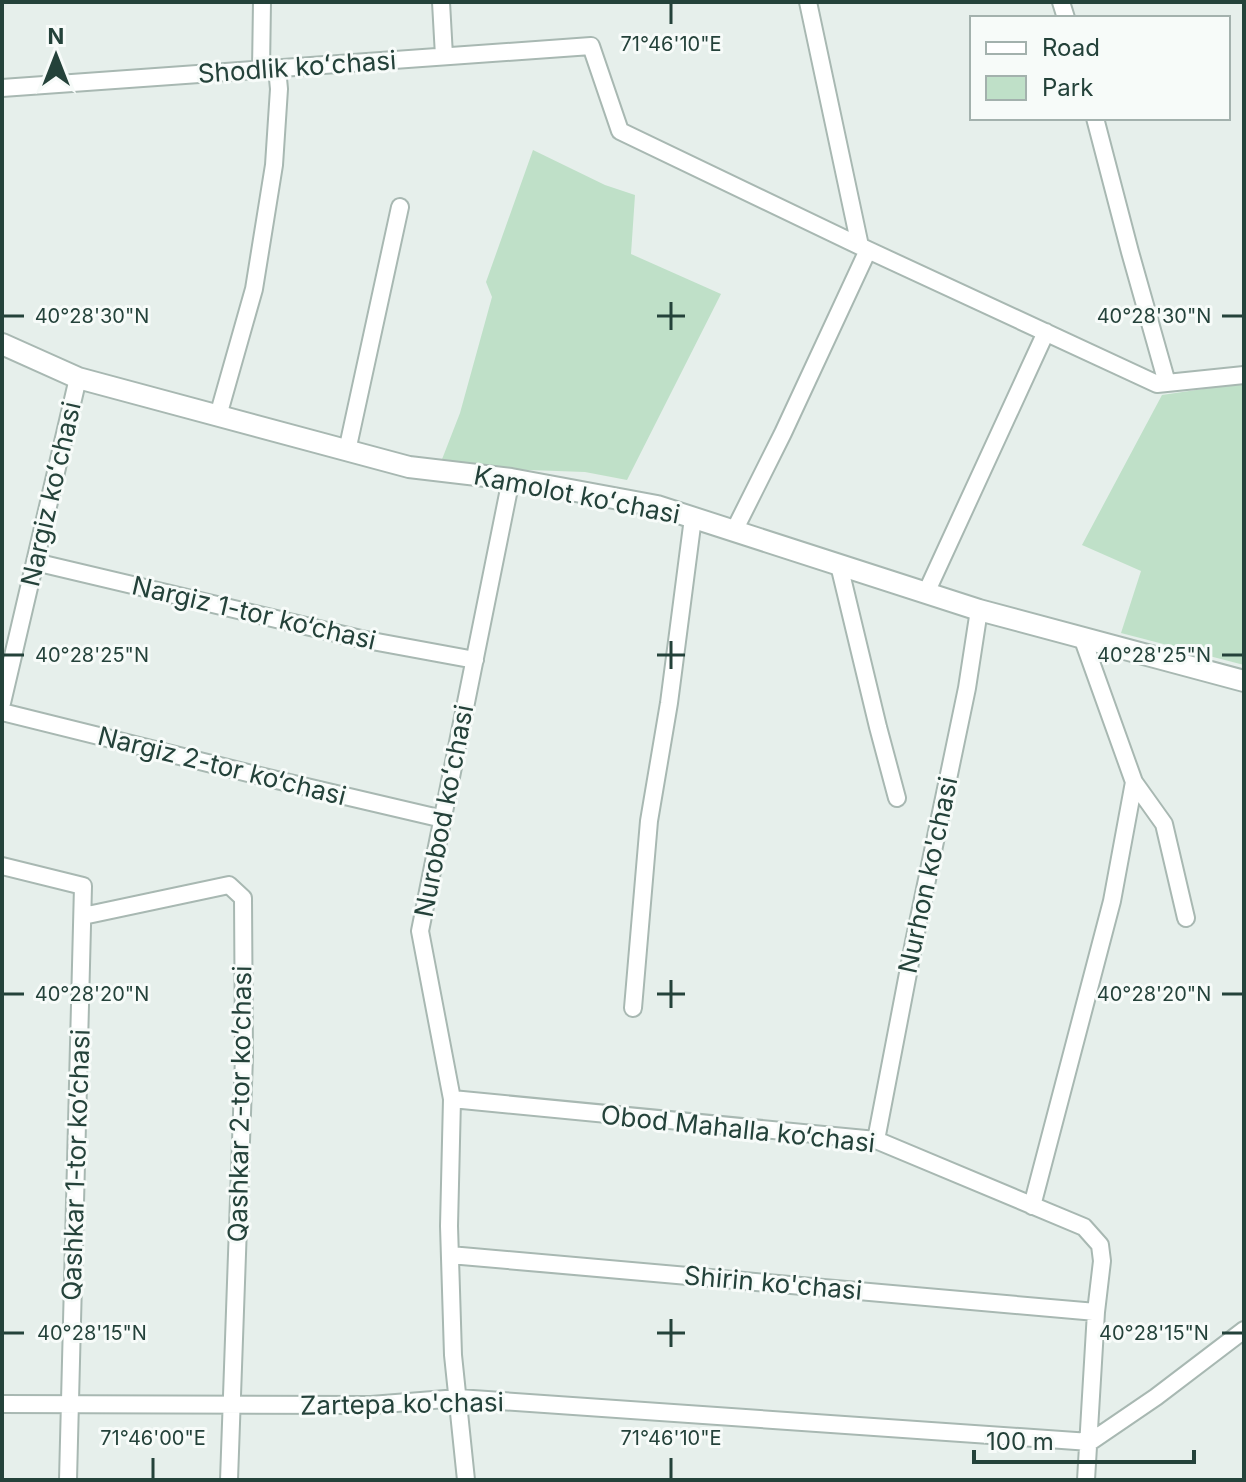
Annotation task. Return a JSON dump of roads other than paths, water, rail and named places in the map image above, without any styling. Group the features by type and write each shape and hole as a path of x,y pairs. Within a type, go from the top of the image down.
{"street":[{"path":"218,416 254,289 274,165 279,89 269,69 262,2"},
{"path":"441,2 444,56"},
{"path":"734,531 783,433 864,248 808,2"},
{"name":"Shodlik koʻchasi","path":"2,88 591,46 620,131 864,248"},
{"path":"1096,120 1167,383"},
{"path":"347,451 400,207"},
{"path":"864,248 1157,384 1244,375"},
{"path":"926,593 1046,332"},
{"name":"Kamolot koʻchasi","path":"2,344 78,378 409,467 511,479 657,506 979,610 1244,681"},
{"name":"Nargiz koʻchasi","path":"2,703 78,378"},
{"name":"Nurobod koʻchasi","path":"466,1480 453,1355 450,1255 452,1099 420,931 511,479"},
{"path":"633,1008 649,821 669,703 693,518"},
{"name":"Nargiz 1-tor ko‘chasi","path":"35,562 346,635 475,660"},
{"path":"839,565 897,798"},
{"name":"Nurhon ko'chasi","path":"876,1140 967,688 979,610"},
{"path":"1082,637 1134,782 1164,824 1186,918"},
{"name":"Nargiz 2-tor ko‘chasi","path":"2,712 443,819"},
{"path":"1032,1206 1112,901 1134,782"},
{"name":"Qashkar 1-tor koʼchasi","path":"2,866 83,886 68,1480"},
{"name":"Qashkar 2-tor koʼchasi","path":"83,916 229,885 243,898 244,1057 229,1480"},
{"name":"Obod Mahalla ko‘chasi","path":"452,1099 876,1140 1084,1227 1100,1245 1102,1261 1086,1480"},
{"name":"Shirin ko'chasi","path":"450,1255 1096,1312"},
{"path":"1090,1442 1156,1397 1244,1330"},
{"name":"Zartepa ko'chasi","path":"2,1404 371,1405 458,1398 1090,1442"}]}
